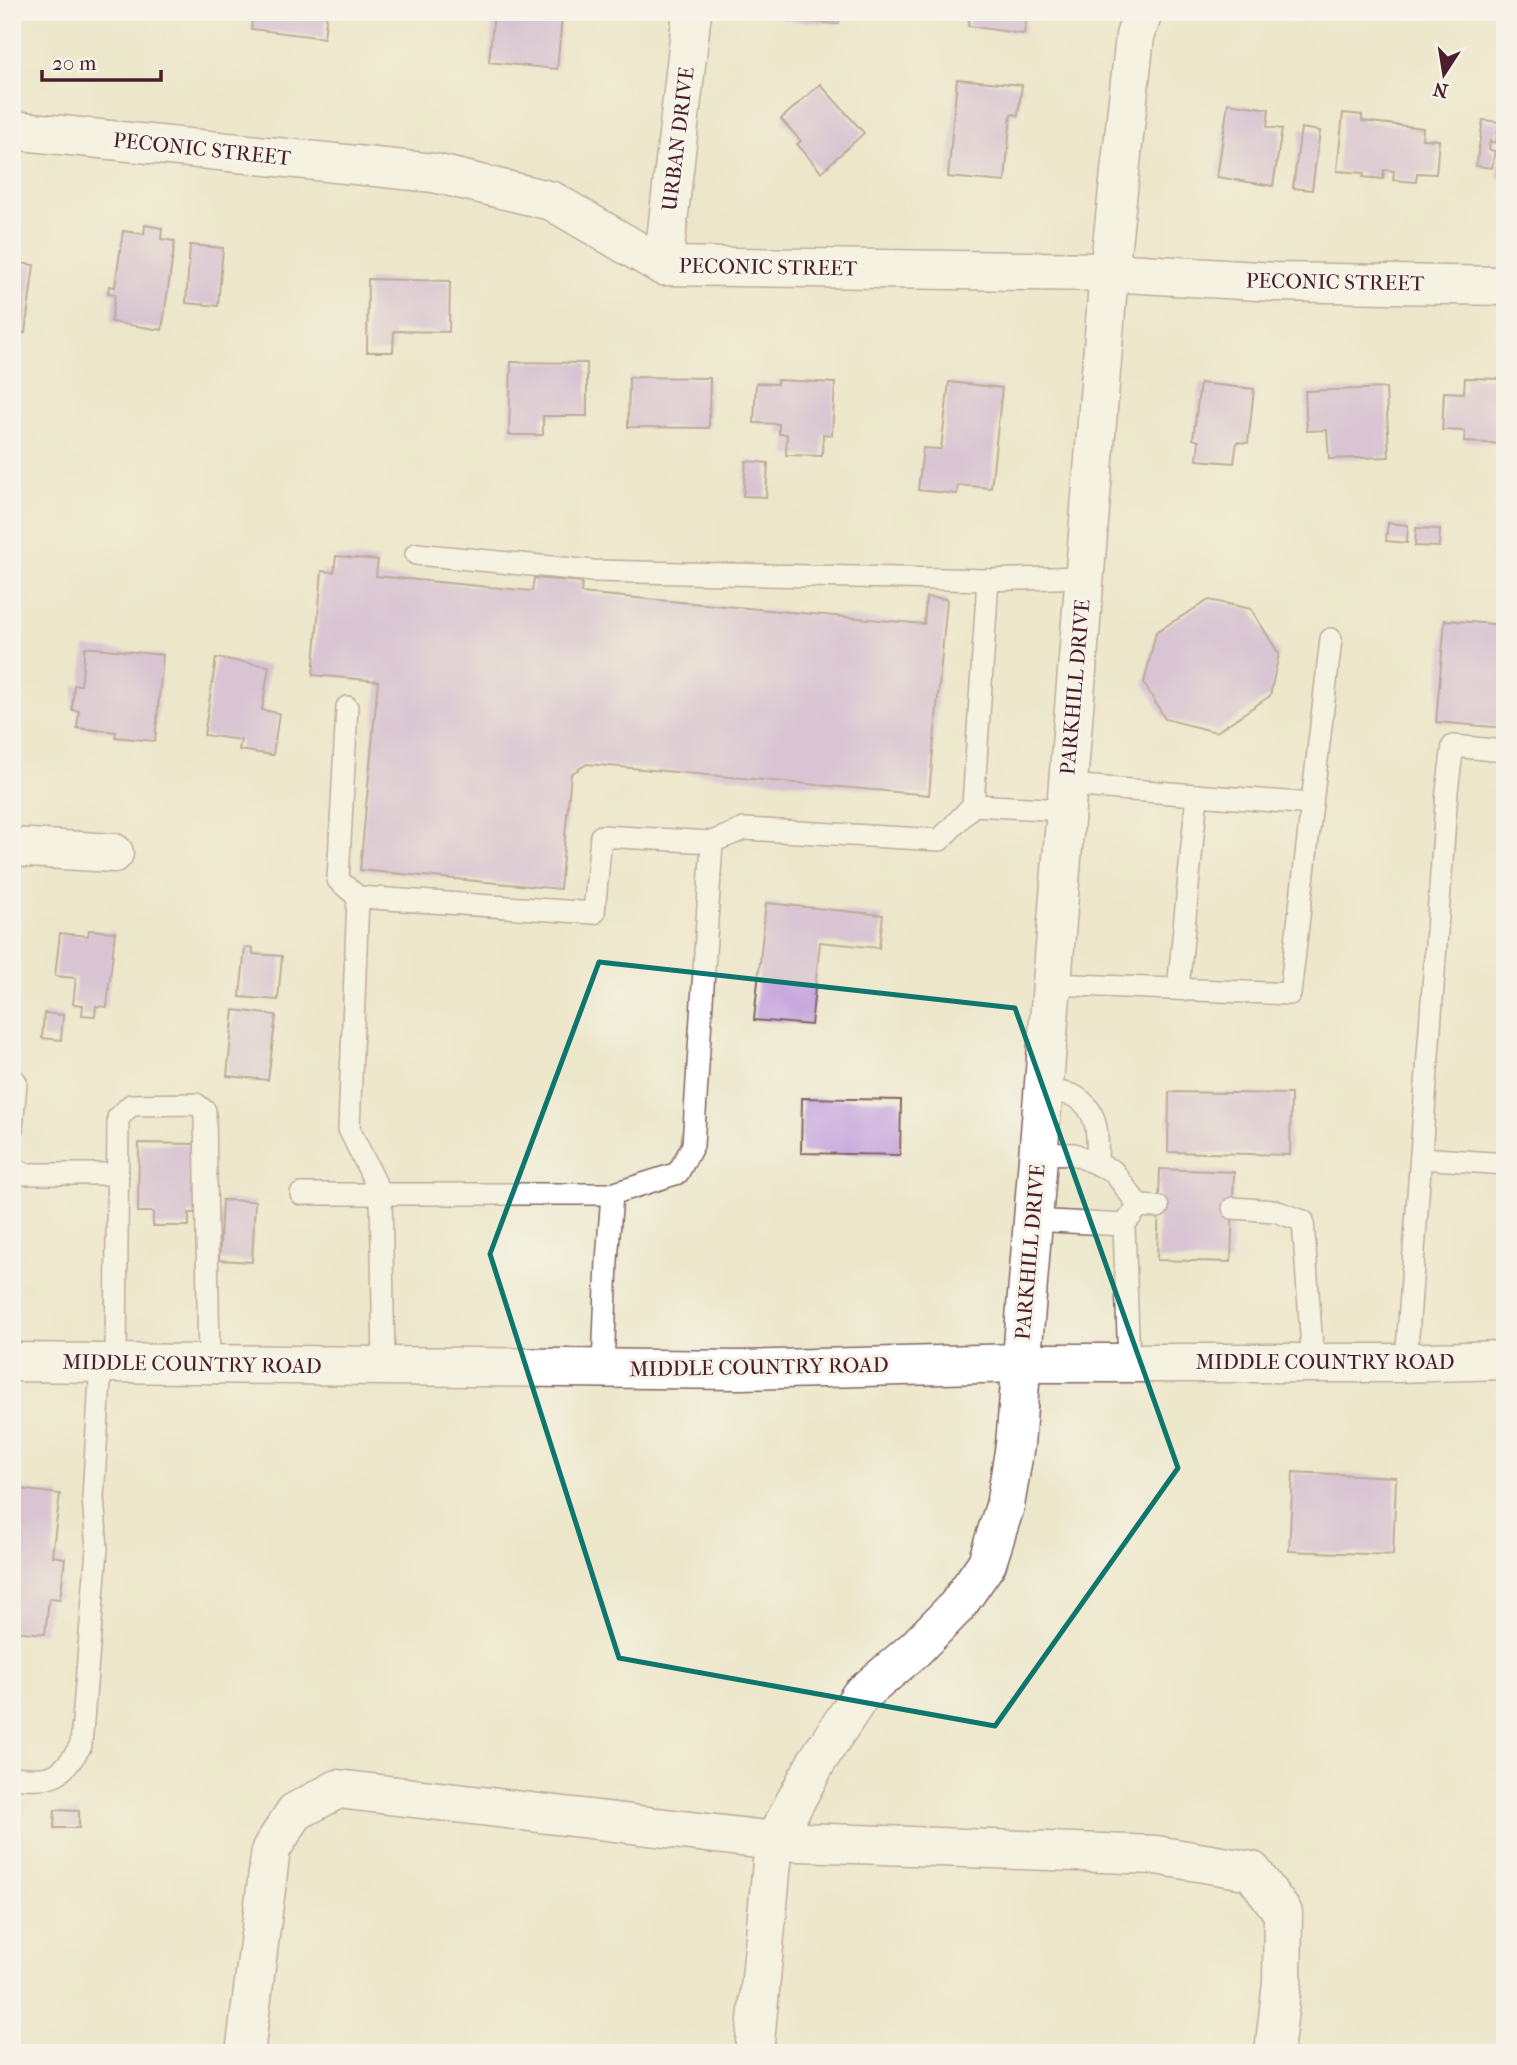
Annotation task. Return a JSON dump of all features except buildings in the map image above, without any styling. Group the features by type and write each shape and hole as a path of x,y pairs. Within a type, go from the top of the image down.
{"street":[{"name":"URBAN DRIVE","path":"663,265 692,12"},
{"name":"PARKHILL DRIVE","path":"774,1841 817,1761 860,1696 915,1649 957,1606 987,1563 1005,1506 1015,1445 1109,272 1135,36 1143,12"},
{"name":"PECONIC STREET","path":"12,130 434,173 552,201 663,265 1109,272 1274,282 1505,286"},
{"path":"12,848 114,853"},
{"name":"MIDDLE COUNTRY ROAD","path":"12,1362 739,1370 1021,1363 1406,1363 1505,1360"},
{"path":"245,2053 271,1849 295,1812 338,1789 774,1841 1156,1854 1252,1871 1283,1913 1282,1983 1274,2053"},
{"path":"754,2053 774,1841"}],"lane":[{"path":"416,554 593,571 988,580 1084,577"},
{"path":"347,706 338,880 358,897 594,913 601,836 712,842 744,829 940,840 973,805 988,580"},
{"path":"1052,985 1290,994 1331,639"},
{"path":"1406,1363 1447,791 1453,746 1505,751"},
{"path":"973,805 1066,797 1197,795 1312,804"},
{"path":"1178,989 1197,795"},
{"path":"301,1194 612,1194 678,1174 693,1144 712,842"},
{"path":"358,897 349,1129 381,1194 384,1366"},
{"path":"12,1077 16,1082 12,1129"},
{"path":"1043,1090 1075,1096 1087,1107 1096,1122 1097,1164"},
{"path":"12,1777 44,1779 67,1767 81,1745 97,1549 93,1497 109,1363 118,1118 131,1105 196,1104 205,1111 209,1364"},
{"path":"1032,1220 1124,1226 1149,1206 1113,1171 1074,1154 1038,1153"},
{"path":"1421,1158 1505,1164"},
{"path":"12,1166 23,1174 118,1174"},
{"path":"603,1368 612,1194"},
{"path":"1233,1208 1275,1210 1303,1220 1312,1363"},
{"path":"1124,1226 1129,1363"}],"highlighted area":[{"path":"599,962 1015,1008 1178,1468 995,1726 619,1658 490,1254"}]}
